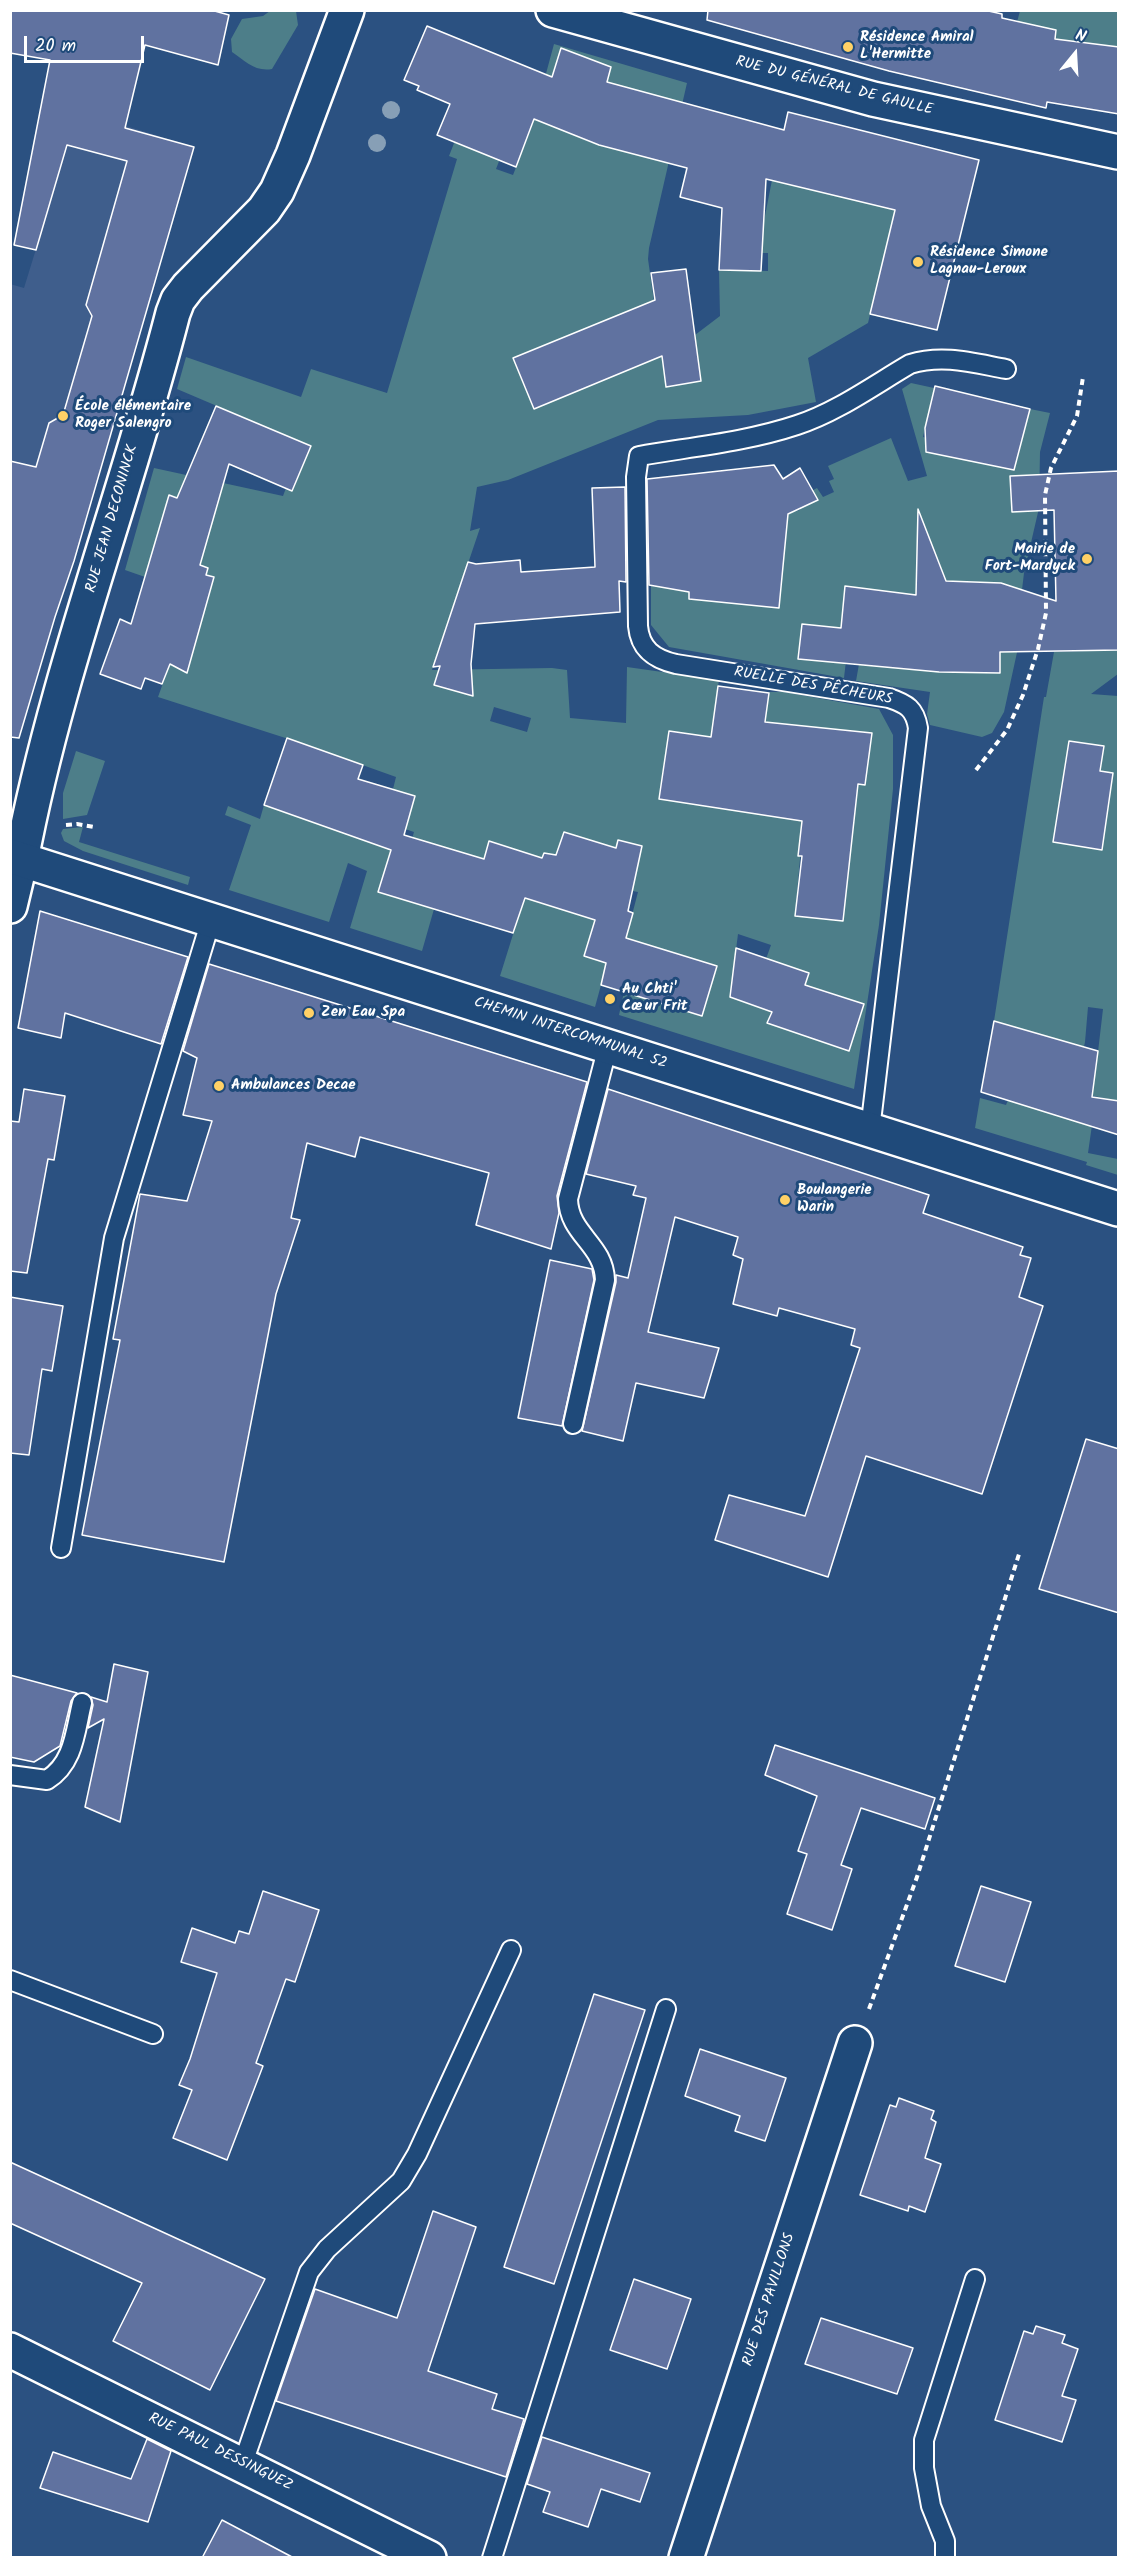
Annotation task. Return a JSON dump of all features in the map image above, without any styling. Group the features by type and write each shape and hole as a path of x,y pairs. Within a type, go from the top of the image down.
{"street":[{"name":"RUE JEAN DECONINCK","path":"10,906 16,858 173,313 178,300 188,287 253,222 276,191 293,155 347,10"},
{"name":"RUE DU GÉNÉRAL DE GAULLE","path":"553,10 873,99 1119,152"},
{"name":"CHEMIN INTERCOMMUNAL 52","path":"16,858 1119,1209"},
{"name":"RUE DES PAVILLONS","path":"686,2558 855,2043"},
{"name":"RUE PAUL DESSINGUEZ","path":"10,2350 243,2463 429,2558"}],"lane":[{"name":"RUELLE DES PÊCHEURS","path":"870,1130 918,728 916,716 904,703 889,698 675,664 651,655 640,639 638,626 636,477 639,456 765,435 798,425 822,415 910,364 921,360 941,358 1006,369"},
{"path":"61,1548 114,1238 211,920"},
{"path":"573,1425 605,1280 601,1256 579,1231 570,1216 568,1199 608,1046"},
{"path":"10,1775 46,1780 63,1768 71,1750 82,1703"},
{"path":"243,2463 309,2272 327,2249 401,2181 417,2154 511,1950"},
{"path":"10,1980 153,2034"},
{"path":"492,2558 666,2009"},
{"path":"945,2558 945,2541 931,2506 924,2468 924,2440 975,2279"}],"path":[{"path":"976,770 1007,730 1023,695 1038,649 1046,613 1045,495 1051,468 1077,416 1083,377"},
{"path":"60,827 77,824 94,827"},
{"path":"855,2043 918,1877 1020,1551"}],"shaded area":[{"name":"École élémentaire Roger Salengro","path":"123,125 194,147 74,561 11,543 10,284 24,288 68,145"}],"green space":[{"path":"270,11 296,11 298,25 272,69 266,70 251,65 232,52 231,39 242,19 263,16"},
{"path":"1020,11 1118,11 1118,47 1053,55 1056,30 1017,22"},
{"path":"554,44 687,83 648,259 666,387 701,381 695,335 720,316 719,270 768,271 768,253 762,253 763,226 772,180 895,210 868,323 808,358 816,402 748,415 658,420 508,480 477,487 470,531 480,528 432,670 552,668 567,670 570,718 626,723 627,667 719,680 713,721 764,729 769,692 784,692 879,709 893,735 893,789 879,925 854,1089 619,1015 624,992 702,1016 717,966 626,938 638,892 627,890 595,1007 500,976 526,893 484,859 410,846 414,832 405,829 393,789 396,777 301,743 158,697 167,672 150,666 214,577 206,575 208,568 200,565 215,509 169,495 145,577 125,570 154,468 283,496 286,488 293,490 311,446 177,389 186,357 301,397 311,369 387,393 457,159 449,156 471,100 505,146 496,169 513,175 531,129","holes":["566,102 603,114 592,143 557,128","494,707 531,718 527,732 490,721","782,724 871,733 865,785 858,784 842,921 795,916 807,779 775,774","669,731 689,734 659,799","738,934 771,945 766,959 818,1005 823,990 863,1004 849,1051 767,1023 771,1012 730,997"]},
{"path":"911,383 934,388 923,437 941,441 938,454 973,461 976,452 1017,461 1030,409 1050,413 1040,452 1039,508 1022,590 973,589 973,582 946,581 938,559 917,558 916,587 937,588 935,599 928,599 928,607 935,608 935,628 949,629 950,672 1000,673 1000,629 967,629 968,610 1020,612 1021,601 1028,602 1004,712 992,733 982,737 930,725 927,714 930,692 856,681 859,664 910,669 915,622 863,615 865,589 845,587 843,607 852,608 844,678 669,647 651,625 651,586 659,587 660,567 650,565 647,511 773,500 779,496 781,505 787,503 789,513 800,510 798,498 817,488 823,497 834,492 829,481 834,479 828,466 891,438 908,481 927,476 902,389"},
{"path":"1118,650 1118,674 1091,694 1118,696 1118,1101 1089,1095 1096,1069 1103,1009 1088,1007 1085,1042 1078,1072 1046,1063 1050,1037 994,1021 1044,697 1046,697 1054,652"},
{"path":"76,751 105,761 87,815 63,819 63,793"},
{"path":"264,805 338,831 398,827 378,892 434,909 422,951 350,928 367,871 348,863 329,922 229,890 251,825 225,815 228,806 260,819"},
{"path":"83,827 79,842 190,877 188,885 83,851 64,841 61,833 63,829"},
{"path":"980,1098 1006,1105 1008,1100 1092,1125 1088,1153 1118,1159 1118,1175 1086,1165 1087,1162 975,1128"}],"building":[{"path":"10,10 211,10 229,15 218,65 145,45 125,128 194,147 74,561 19,738 10,737 10,461 36,467 49,423 63,415 92,316 86,305 127,161 67,145 36,250 14,245 50,60 10,53"},
{"path":"708,10 984,10 1002,14 1002,18 1056,30 1055,39 1119,47 1119,114 1047,102 1046,108 889,71 707,20"},
{"path":"427,26 552,77 561,48 611,67 607,82 784,130 788,112 979,160 937,330 870,314 895,210 766,179 761,271 719,270 722,208 680,197 687,168 599,145 534,119 516,167 437,135 450,104 417,90 419,86 404,80"},
{"path":"686,269 701,381 666,387 662,356 534,409 513,358 655,300 651,273"},
{"path":"935,386 1030,409 1014,470 926,452 925,428"},
{"path":"216,406 311,446 292,491 229,464 200,565 208,568 206,575 214,577 187,673 170,664 162,684 145,678 141,689 100,674 120,619 131,624 169,495 177,498"},
{"path":"774,465 783,479 800,468 818,500 788,514 779,608 689,599 689,592 649,585 647,479"},
{"path":"1119,471 1119,650 1000,652 1000,673 939,672 798,659 802,624 841,628 845,586 916,595 918,509 946,581 1001,583 1056,601 1054,510 1012,512 1010,476"},
{"path":"625,487 626,582 619,581 620,612 475,624 471,664 473,696 434,685 440,666 433,667 468,562 476,564 520,560 521,572 595,567 592,488"},
{"path":"718,686 769,693 765,722 872,733 865,785 858,784 843,921 795,916 802,856 798,856 802,821 659,799 669,731 711,737"},
{"path":"287,738 363,765 358,779 415,796 404,835 484,859 489,841 542,858 544,853 556,855 564,832 616,848 618,840 642,846 628,911 633,913 626,938 717,966 702,1016 601,985 606,963 584,956 595,920 525,898 513,933 378,892 391,850 264,805"},
{"path":"1069,741 1104,746 1100,771 1113,773 1102,850 1053,842"},
{"path":"40,911 188,957 161,1044 65,1013 61,1038 18,1028"},
{"path":"736,948 809,973 805,985 864,1004 849,1051 767,1023 772,1012 730,997"},
{"path":"209,964 587,1082 557,1196 559,1213 551,1249 476,1225 489,1173 360,1137 355,1157 307,1143 291,1218 300,1220 276,1294 224,1562 82,1535 120,1340 113,1339 140,1194 187,1201 212,1121 183,1115 197,1058 183,1051"},
{"path":"994,1021 1098,1051 1092,1097 1119,1101 1119,1135 981,1092"},
{"path":"24,1089 65,1096 54,1160 48,1159 27,1273 10,1271 10,1121 19,1122"},
{"path":"608,1089 929,1195 923,1213 1023,1247 1020,1255 1031,1258 1019,1297 1043,1306 982,1494 866,1456 828,1577 715,1540 729,1495 805,1516 860,1348 851,1345 855,1329 779,1308 777,1316 733,1304 743,1259 733,1255 738,1237 675,1217 648,1332 719,1348 704,1398 636,1383 623,1441 582,1431 616,1275 628,1278 646,1198 633,1195 636,1186 586,1174"},
{"path":"550,1260 592,1269 594,1280 562,1426 518,1418"},
{"path":"10,1297 63,1306 52,1371 42,1369 29,1455 10,1453"},
{"path":"1086,1439 1119,1449 1119,1613 1039,1589"},
{"path":"114,1664 148,1672 120,1822 85,1807 104,1719 88,1728 93,1705 91,1697 107,1702"},
{"path":"10,1675 77,1693 71,1701 60,1746 34,1762 10,1757"},
{"path":"775,1745 935,1798 925,1829 861,1808 841,1865 852,1869 832,1930 787,1914 807,1854 798,1851 817,1796 765,1775"},
{"path":"981,1886 1031,1902 1005,1982 955,1966"},
{"path":"263,1891 319,1910 295,1982 286,1979 256,2063 263,2066 227,2160 173,2138 192,2090 179,2085 190,2059 217,1973 181,1962 192,1928 235,1943 239,1931 249,1934"},
{"path":"594,1994 645,2010 554,2284 504,2267"},
{"path":"700,2049 786,2078 765,2141 735,2131 740,2116 685,2096"},
{"path":"899,2098 934,2111 931,2119 936,2122 925,2158 941,2164 925,2212 909,2206 908,2211 860,2195 890,2105 896,2107"},
{"path":"10,2162 265,2279 210,2390 113,2341 142,2283 10,2223"},
{"path":"433,2211 476,2227 428,2371 497,2394 492,2409 524,2419 506,2477 276,2401 315,2289 397,2318"},
{"path":"634,2279 691,2299 667,2369 610,2350"},
{"path":"821,2318 913,2348 897,2394 805,2364"},
{"path":"1036,2326 1065,2335 1062,2343 1078,2349 1062,2396 1076,2400 1062,2442 995,2420 1024,2331 1033,2334"},
{"path":"542,2437 650,2473 640,2502 601,2489 588,2527 543,2512 550,2492 527,2484"},
{"path":"147,2439 171,2451 148,2522 40,2488 53,2452 131,2479"},
{"path":"222,2520 294,2558 202,2558"}],"place":[{"name":"Résidence Amiral L'Hermitte","path":"848,47"},
{"name":"Résidence Simone Lagnau-Leroux","path":"918,262"},
{"name":"École élémentaire Roger Salengro","path":"63,416"},
{"name":"Mairie de Fort-Mardyck","path":"1087,559"},
{"name":"Au Chti' Cœur Frit","path":"610,999"},
{"name":"Zen Eau Spa","path":"309,1013"},
{"name":"Ambulances Decae","path":"219,1086"},
{"name":"Boulangerie Warin","path":"785,1200"}]}
